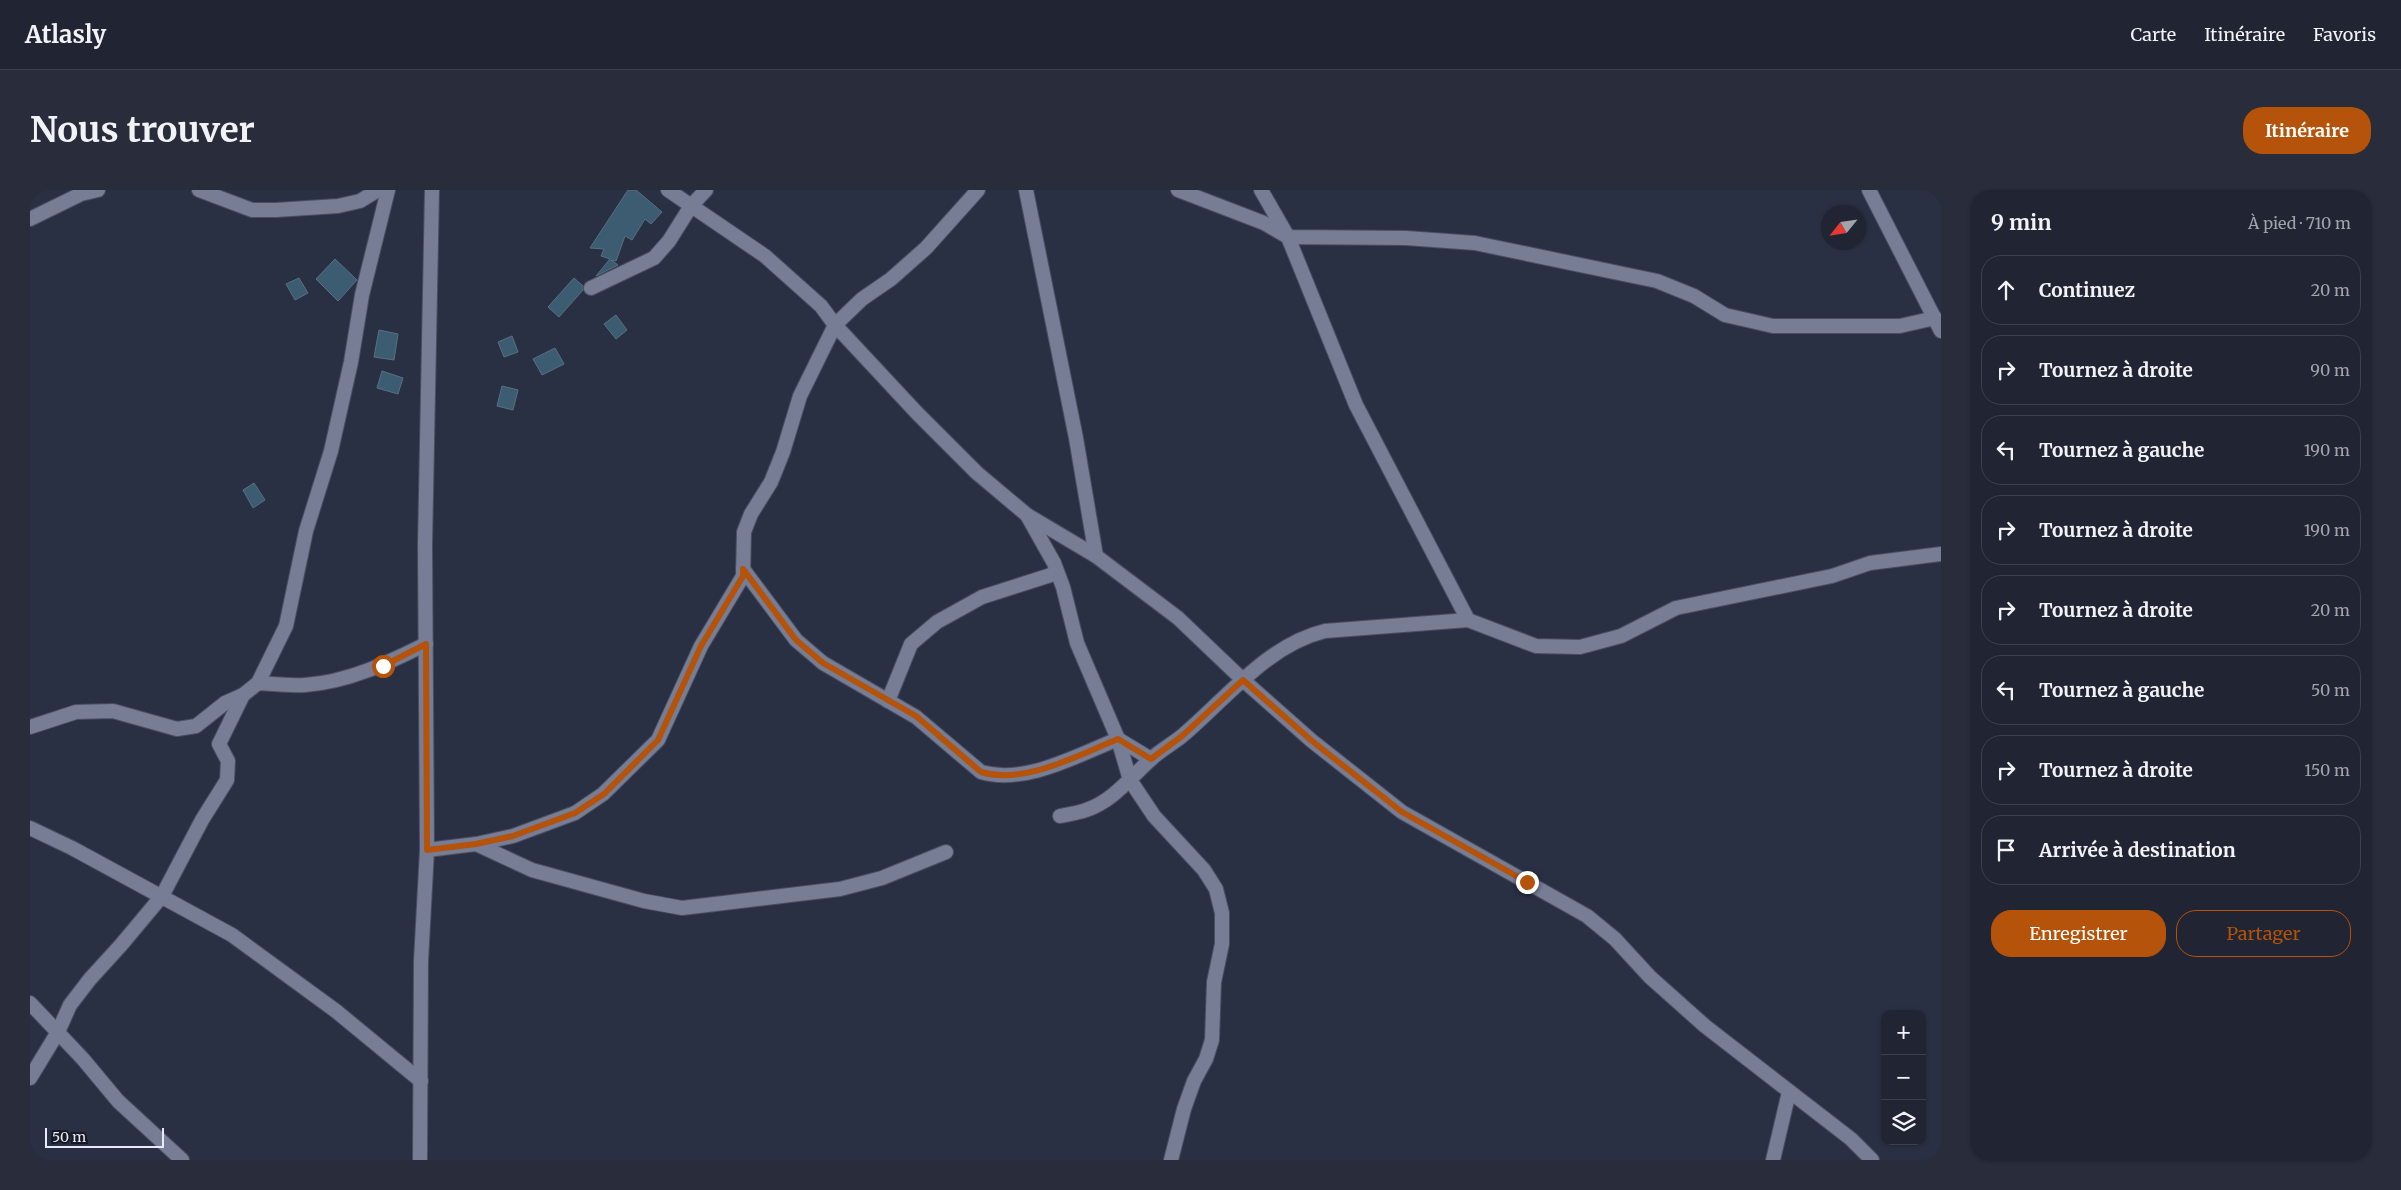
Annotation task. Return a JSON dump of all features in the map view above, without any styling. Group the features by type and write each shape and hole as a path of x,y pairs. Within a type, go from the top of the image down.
{"street":[{"path":"30,219 79,192 98,190"},
{"path":"199,190 252,210 276,210 338,206 360,201 378,190"},
{"path":"30,727 76,712 113,711 177,729 196,726 226,703 243,695 258,683 286,626 306,532 331,451 351,362 362,295 388,190"},
{"path":"420,1160 421,961 427,850 425,545 432,190"},
{"path":"668,190 764,256 821,306 835,324 917,413 970,466 1027,514 1096,556 1178,618 1243,680 1312,741 1402,812 1586,916 1615,939 1650,977 1705,1026 1850,1139 1872,1160"},
{"path":"591,288 654,258 669,241 691,206 706,190"},
{"path":"427,850 476,844 513,836 575,813 604,794 658,740 701,646 743,576 744,532 751,514 771,482 783,452 800,396 835,324 862,299 891,279 926,248 978,190"},
{"path":"1026,190 1076,438 1096,556"},
{"path":"1178,190 1264,224 1288,237 1406,238 1475,243 1657,280 1694,296 1725,315 1773,326 1938,325 1869,190"},
{"path":"1261,190 1288,237 1356,405 1468,620"},
{"path":"1027,514 1057,573 1077,643 1118,739 1130,780 1154,816 1204,870 1216,889 1222,913 1222,944 1214,982 1212,1040 1206,1059 1194,1081 1184,1109 1171,1160"},
{"path":"1060,816 1087,810 1120,790 1151,759 1182,736 1243,680 1304,636 1324,631 1468,620 1536,646 1580,647 1621,636 1676,608 1832,576 1870,563 1941,554"},
{"path":"743,569 796,640 823,663 916,716 981,772 993,776 1029,773 1118,739"},
{"path":"888,701 911,644 937,622 982,597 1057,573"},
{"path":"258,683 304,685 334,680 383,666 426,644"},
{"path":"30,1078 58,1032 70,1005 162,896 202,820 227,780 228,761 219,744 243,695"},
{"path":"1118,739 1151,759"},
{"path":"30,828 72,848 232,935 336,1011 421,1081"},
{"path":"476,844 532,870 644,901 682,908 840,889 882,878 946,852"},
{"path":"30,1003 118,1101 182,1160"},
{"path":"1773,1160 1789,1092"}],"building":[{"path":"628,190 636,190 662,212 651,224 645,219 632,240 625,236 616,261 611,260 618,265 596,276 610,259 601,256 604,249 590,248"},
{"path":"335,259 357,280 338,301 316,279"},
{"path":"299,278 308,293 295,300 286,284"},
{"path":"574,278 583,286 583,290 559,317 548,307"},
{"path":"616,315 627,330 616,339 604,324"},
{"path":"379,330 398,334 394,360 374,357"},
{"path":"512,336 518,352 504,357 498,342"},
{"path":"555,348 564,364 542,375 533,359"},
{"path":"382,371 403,378 398,394 377,388"},
{"path":"502,386 518,390 513,410 497,406"},
{"path":"254,483 265,500 253,508 243,490"}],"route":[{"path":"383,666 426,644 427,850 476,844 513,836 575,813 604,794 658,740 701,646 743,576 743,569 796,640 823,663 916,716 981,772 993,776 1029,773 1118,739 1151,759 1182,736 1243,680 1312,741 1402,812 1527,882"}]}
